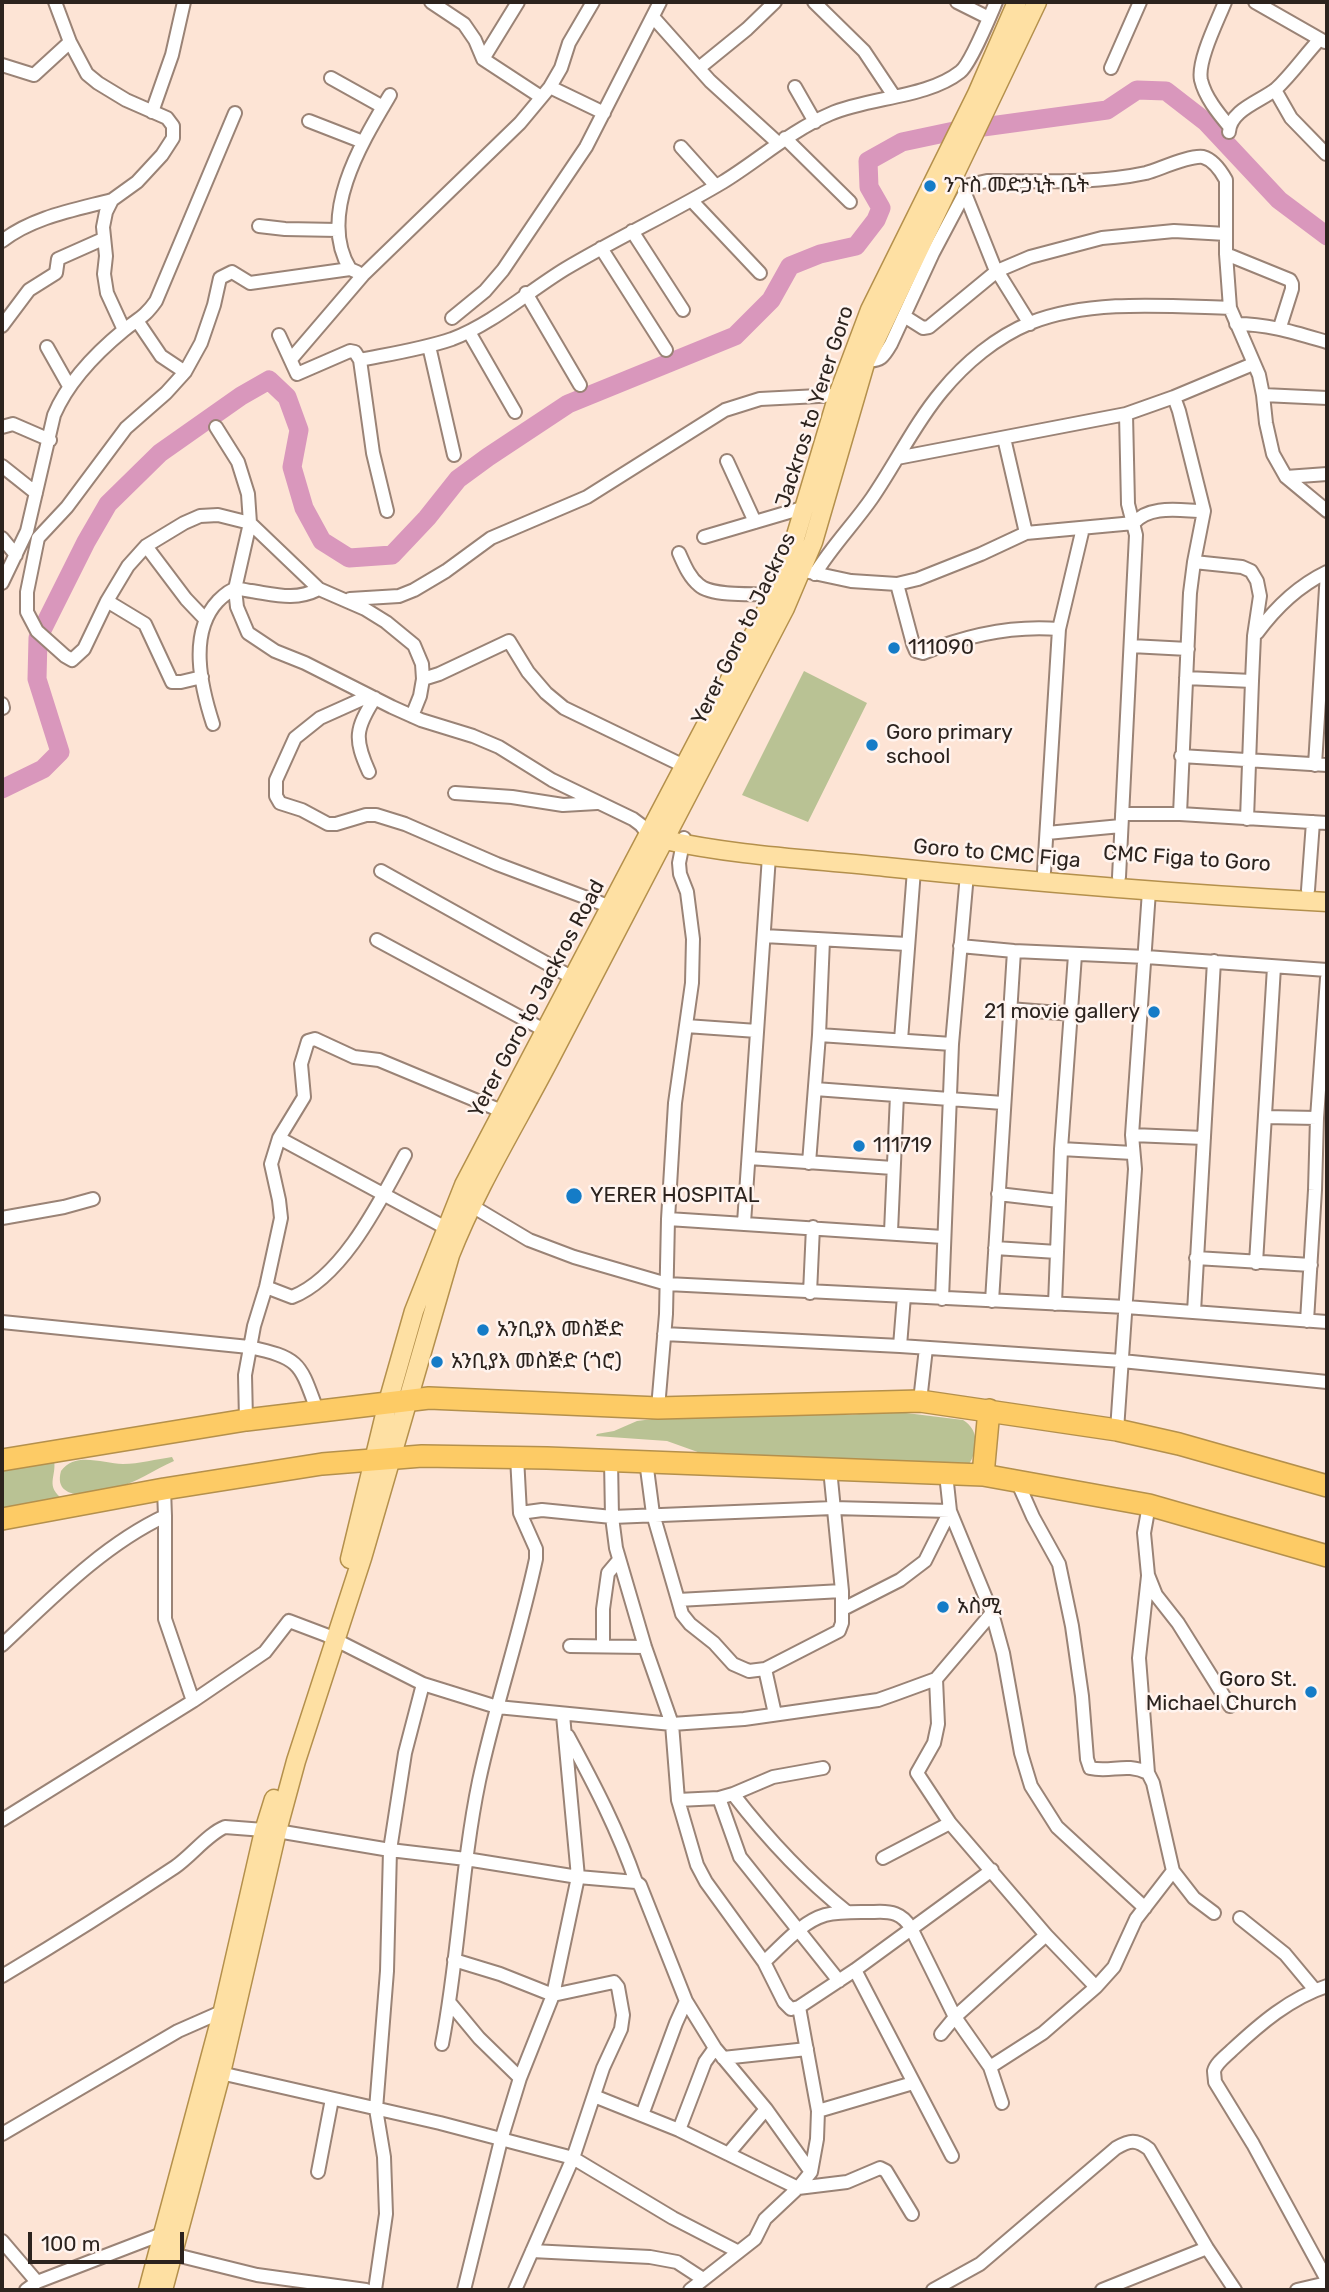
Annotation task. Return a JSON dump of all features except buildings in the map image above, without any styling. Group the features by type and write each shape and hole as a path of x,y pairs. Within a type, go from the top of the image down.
{"highway":[{"path":"2,1460 246,1420 429,1398 658,1408 920,1401 1117,1430 1180,1444 1327,1486"},
{"path":"983,1475 989,1410"},
{"path":"2,1519 164,1489 323,1464 422,1456 517,1457 983,1475 1149,1506 1327,1556"}],"main road":[{"name":"Jackros to Yerer Goro","path":"663,833 684,766 775,594 788,562 840,389 870,310 977,94 1017,2"},
{"name":"Yerer Goro to Jackros","path":"663,833 778,620 808,572 813,542 866,360 1037,2"},
{"name":"Goro to CMC Figa","path":"663,833 769,856 1149,891 1327,902"},
{"name":"CMC Figa to Goro","path":"663,833 1044,872 1327,890"},
{"name":"Yerer Goro to Jackros Road","path":"398,1401 418,1300 464,1185 611,907 663,833"},
{"path":"148,2290 167,2244 214,2072 270,1831 331,1637 349,1563 383,1460 398,1401 450,1255 472,1206 663,833"},
{"path":"163,2290 167,2244"}],"street":[{"path":"55,2 70,42 87,74 98,83 167,118 173,126 173,138 153,166 112,200 106,212 103,239 106,256 104,274 107,293 124,330"},
{"path":"152,112 172,55 184,2"},
{"path":"431,2 464,24 483,59 541,97"},
{"path":"483,59 517,2"},
{"path":"292,358 363,275 512,131 550,87 562,68 569,43 593,2"},
{"path":"452,318 485,291 503,270 586,147 660,2"},
{"path":"699,68 775,2"},
{"path":"814,2 864,51 894,96"},
{"path":"957,2 989,18"},
{"path":"360,360 429,346 469,332 526,293 601,248 692,201 744,169 781,140 815,122 862,103 951,78 964,70 996,2"},
{"path":"1111,68 1140,2"},
{"path":"1225,2 1204,59 1201,78 1212,103 1229,130 1231,122 1275,90 1323,41 1255,2"},
{"path":"653,17 710,81 850,202"},
{"path":"2,65 34,75 70,42"},
{"path":"331,78 383,107"},
{"path":"550,87 604,113"},
{"path":"795,87 815,122"},
{"path":"1275,90 1291,117 1326,154"},
{"path":"350,269 345,260 338,230 346,179 363,142 390,95"},
{"path":"235,113 164,285 145,316 124,330 69,386 54,415 36,493 27,612 37,631 72,660 78,656 128,566 146,546 177,526 200,516 218,515 250,523 320,589 365,609 414,645 422,664 423,679 412,716"},
{"path":"309,121 363,142"},
{"path":"681,147 716,186"},
{"path":"866,360 877,362 883,357 969,185 988,181 1077,180 1144,173 1201,157 1208,158 1221,170 1226,180 1226,254 1230,308 1264,395 1265,423 1270,441 1279,467 1286,477 1327,511"},
{"path":"964,191 997,271 1030,324"},
{"path":"2,241 30,223 112,200"},
{"path":"692,201 760,273"},
{"path":"260,226 338,230"},
{"path":"632,231 683,310"},
{"path":"904,316 923,328 929,327 997,271 1030,257 1102,239 1174,231 1226,234"},
{"path":"2,326 29,289 56,273 58,258 103,239"},
{"path":"601,248 666,350"},
{"path":"1226,254 1290,280 1293,284 1280,327"},
{"path":"2,583 16,555 32,534 66,507 126,428 166,394 185,372 201,343 220,278 232,272 250,283 350,269 363,275"},
{"path":"526,293 580,385"},
{"path":"808,572 829,551 872,498 942,390 984,350 1030,324 1093,309 1230,308"},
{"path":"138,321 161,356 185,372"},
{"path":"1236,324 1280,327 1327,342"},
{"path":"469,332 515,412"},
{"path":"279,335 292,358 297,374 350,351 355,352 360,360 373,453 387,511"},
{"path":"429,346 454,455"},
{"path":"47,347 69,386"},
{"path":"897,458 1126,414 1253,364"},
{"path":"341,599 398,596 414,590 446,571 491,538 587,498 683,434 725,410 760,399 840,389"},
{"path":"1264,395 1327,398"},
{"path":"1174,397 1204,511 1194,562 1181,755 1180,814"},
{"path":"1119,877 1136,535 1128,504 1126,414"},
{"path":"2,427 13,424 50,440"},
{"path":"216,427 245,478 250,523 235,589 237,607 248,633 275,651 412,716 499,747 552,780 663,833 679,863 687,892 693,939 692,983 675,1103 658,1408"},
{"path":"1004,438 1026,533"},
{"path":"727,461 755,522"},
{"path":"2,466 36,493"},
{"path":"1286,477 1327,474"},
{"path":"704,537 806,508"},
{"path":"808,572 851,580 897,584 918,579 1026,533 1134,523 1141,516 1157,511 1204,511"},
{"path":"1044,872 1059,629 1083,528"},
{"path":"2,538 16,555"},
{"path":"146,546 186,599 205,619"},
{"path":"679,553 690,576 701,587 743,594 775,594"},
{"path":"1194,562 1242,567 1251,571 1257,581 1260,596 1254,636 1247,819"},
{"path":"1181,755 1321,765 1327,572 1308,582 1285,601 1254,636"},
{"path":"897,584 913,644 916,650 923,653 978,634 1020,628 1059,629"},
{"path":"213,724 202,677 200,644 205,619 220,599 235,589 298,597 320,589"},
{"path":"107,601 145,624 172,682 202,677"},
{"path":"423,679 509,641 528,672 546,693 564,708 684,766"},
{"path":"1131,646 1188,649"},
{"path":"1186,678 1252,681"},
{"path":"369,772 357,739 372,697"},
{"path":"372,697 320,718 295,738 276,780 276,796 280,803 302,810 328,824 366,815 376,815 405,824 497,864 611,907"},
{"path":"455,793 512,797 563,805 597,803"},
{"path":"1046,833 1122,820 1180,814 1327,823"},
{"path":"1308,890 1313,822"},
{"path":"744,1223 769,856"},
{"path":"901,1040 914,870"},
{"path":"381,871 573,978"},
{"path":"942,1299 952,1044 967,874"},
{"path":"1117,1430 1135,1169 1132,1135 1149,891"},
{"path":"764,936 907,944"},
{"path":"377,940 546,1031"},
{"path":"809,1163 823,940"},
{"path":"960,946 1327,970"},
{"path":"992,1301 1014,951"},
{"path":"1055,1304 1061,1149 1075,955"},
{"path":"1194,1312 1214,961"},
{"path":"1256,1263 1274,967"},
{"path":"1307,1321 1321,1191 1317,1118 1327,978"},
{"path":"1009,1009 1072,1014"},
{"path":"686,1026 757,1031"},
{"path":"819,1035 952,1044"},
{"path":"246,1420 245,1375 249,1347 281,1217 271,1164 279,1138 304,1097 305,1084 301,1064 303,1050 308,1041 315,1039 354,1057 379,1060 504,1112"},
{"path":"815,1089 1003,1103"},
{"path":"891,1232 897,1095"},
{"path":"1265,1116 1317,1118"},
{"path":"1132,1135 1204,1138"},
{"path":"279,1138 446,1228"},
{"path":"1061,1149 1133,1153"},
{"path":"266,1286 292,1297 302,1293 321,1278 339,1260 384,1194 405,1156"},
{"path":"749,1158 893,1168"},
{"path":"998,1194 1059,1201"},
{"path":"2,1218 64,1208 93,1199"},
{"path":"472,1206 529,1240 574,1257 667,1284 1126,1307 1327,1322"},
{"path":"668,1219 943,1237"},
{"path":"810,1293 813,1227"},
{"path":"995,1248 1057,1252"},
{"path":"1196,1258 1311,1265"},
{"path":"900,1346 904,1296"},
{"path":"2,1322 249,1347 276,1353 302,1369 317,1410"},
{"path":"664,1334 1122,1361 1327,1382"},
{"path":"920,1401 926,1348"},
{"path":"442,2044 450,2003 466,1859 479,1782 537,1559 536,1549 520,1513 517,1457"},
{"path":"611,1460 612,1517 619,1560 672,1724 678,1800 697,1865 706,1882 764,1962 784,2002 791,2008 799,2007 855,1970 992,1870"},
{"path":"646,1461 653,1514 682,1614 690,1624 715,1643 733,1664 749,1671 765,1669 839,1631 842,1591 831,1469"},
{"path":"946,1474 950,1511 992,1614 1003,1653 1021,1753 1031,1786 1057,1827 1144,1908"},
{"path":"1017,1481 1033,1517 1054,1553 1062,1576 1072,1626 1090,1768 1138,1768 1148,1773"},
{"path":"164,1489 165,1619 194,1701"},
{"path":"1149,1506 1144,1534 1148,1576 1139,1658 1148,1773 1153,1783 1173,1871 1194,1898 1214,1913"},
{"path":"520,1513 542,1510 612,1517 833,1508 950,1511"},
{"path":"842,1609 900,1580 925,1561 950,1511"},
{"path":"2,1645 97,1560 142,1527 165,1516"},
{"path":"603,1645 603,1609 608,1573 619,1560"},
{"path":"1148,1576 1156,1595 1178,1623 1230,1706"},
{"path":"678,1601 842,1591"},
{"path":"2,1821 194,1701 265,1652 289,1621 331,1637 424,1684 497,1707 672,1724 878,1700 936,1679 992,1614"},
{"path":"570,1646 645,1647"},
{"path":"765,1669 775,1714"},
{"path":"936,1679 938,1724 934,1744 917,1773 950,1823 1046,1935 1096,1987"},
{"path":"375,2290 386,2214 384,2157 376,2109 387,1971 390,1850 405,1753 424,1684"},
{"path":"464,2290 501,2140 520,2078 553,1995 578,1877 563,1715"},
{"path":"565,1729 622,1842 686,2000 719,2053 766,2109 811,2172"},
{"path":"678,1800 719,1798 773,1777 823,1768"},
{"path":"733,1794 807,1879 847,1912"},
{"path":"719,1798 740,1857 839,1981"},
{"path":"883,1858 950,1823"},
{"path":"2,1976 105,1915 191,1856 219,1829 231,1826 578,1877 636,1882"},
{"path":"990,2067 1043,2033 1096,1987 1114,1966 1136,1919 1173,1871"},
{"path":"764,1962 798,1931 824,1915 887,1912 905,1918 955,2017 990,2067 1002,2103"},
{"path":"1240,1918 1285,1954 1321,1988 1285,2006 1258,2025 1219,2062 1214,2072 1215,2082 1253,2144 1327,2282 1297,2290"},
{"path":"941,2034 955,2017 1046,1935"},
{"path":"454,1960 500,1973 553,1995 614,1982 618,1987 623,2024 573,2158 515,2290"},
{"path":"855,1970 952,2156"},
{"path":"642,2115 686,2000"},
{"path":"450,2003 479,2038 520,2078"},
{"path":"690,2290 755,2239 765,2219 811,2172 817,2139 818,2111 799,2007"},
{"path":"2,2134 167,2038 229,2008"},
{"path":"680,2130 705,2062 719,2053 807,2049"},
{"path":"214,2072 573,2158 673,2218 737,2251"},
{"path":"818,2111 913,2083"},
{"path":"594,2096 680,2130 798,2188 846,2182 880,2168 886,2171 912,2214"},
{"path":"318,2172 331,2099"},
{"path":"728,2154 766,2109"},
{"path":"933,2290 979,2264 1116,2148 1129,2140 1140,2141 1149,2149 1235,2290"},
{"path":"2,2241 37,2282"},
{"path":"26,2290 37,2282 167,2244 257,2275 366,2290"},
{"path":"1102,2290 1207,2248"},
{"path":"532,2251 649,2257 677,2262 703,2279"}],"green space":[{"path":"804,671 867,703 808,822 742,795"},
{"path":"890,1411 963,1420 969,1424 976,1441 968,1466 720,1460 667,1441 596,1436 637,1421 676,1416 725,1417 771,1413 849,1415"},
{"path":"172,1457 174,1461 106,1491 78,1494 63,1488 60,1481 61,1471 74,1461 129,1464"},
{"path":"54,1460 54,1490 64,1500 2,1514 2,1468"}],"waterway":[{"path":"2,789 43,769 60,752 37,679 38,638 108,504 160,453 241,396 269,380 287,397 299,430 292,467 304,508 322,541 349,558 392,555 427,518 458,479 488,457 568,404 735,336 771,300 790,266 820,254 856,246 876,220 881,208 869,187 868,161 902,142 954,131 1107,110 1137,90 1166,91 1206,122 1279,200 1327,236"}],"place":[{"name":"ንጉስ መድኃኒት ቤት","path":"930,186"},
{"name":"111090","path":"894,648"},
{"name":"Goro primary school","path":"872,745"},
{"name":"21 movie gallery","path":"1154,1012"},
{"name":"111719","path":"859,1146"},
{"name":"YERER HOSPITAL","path":"574,1196"},
{"name":"አንቢያእ መስጅድ","path":"483,1330"},
{"name":"አንቢያእ መስጅድ (ጎሮ)","path":"437,1362"},
{"name":"አስሚ","path":"943,1607"},
{"name":"Goro St. Michael Church","path":"1311,1692"}]}
